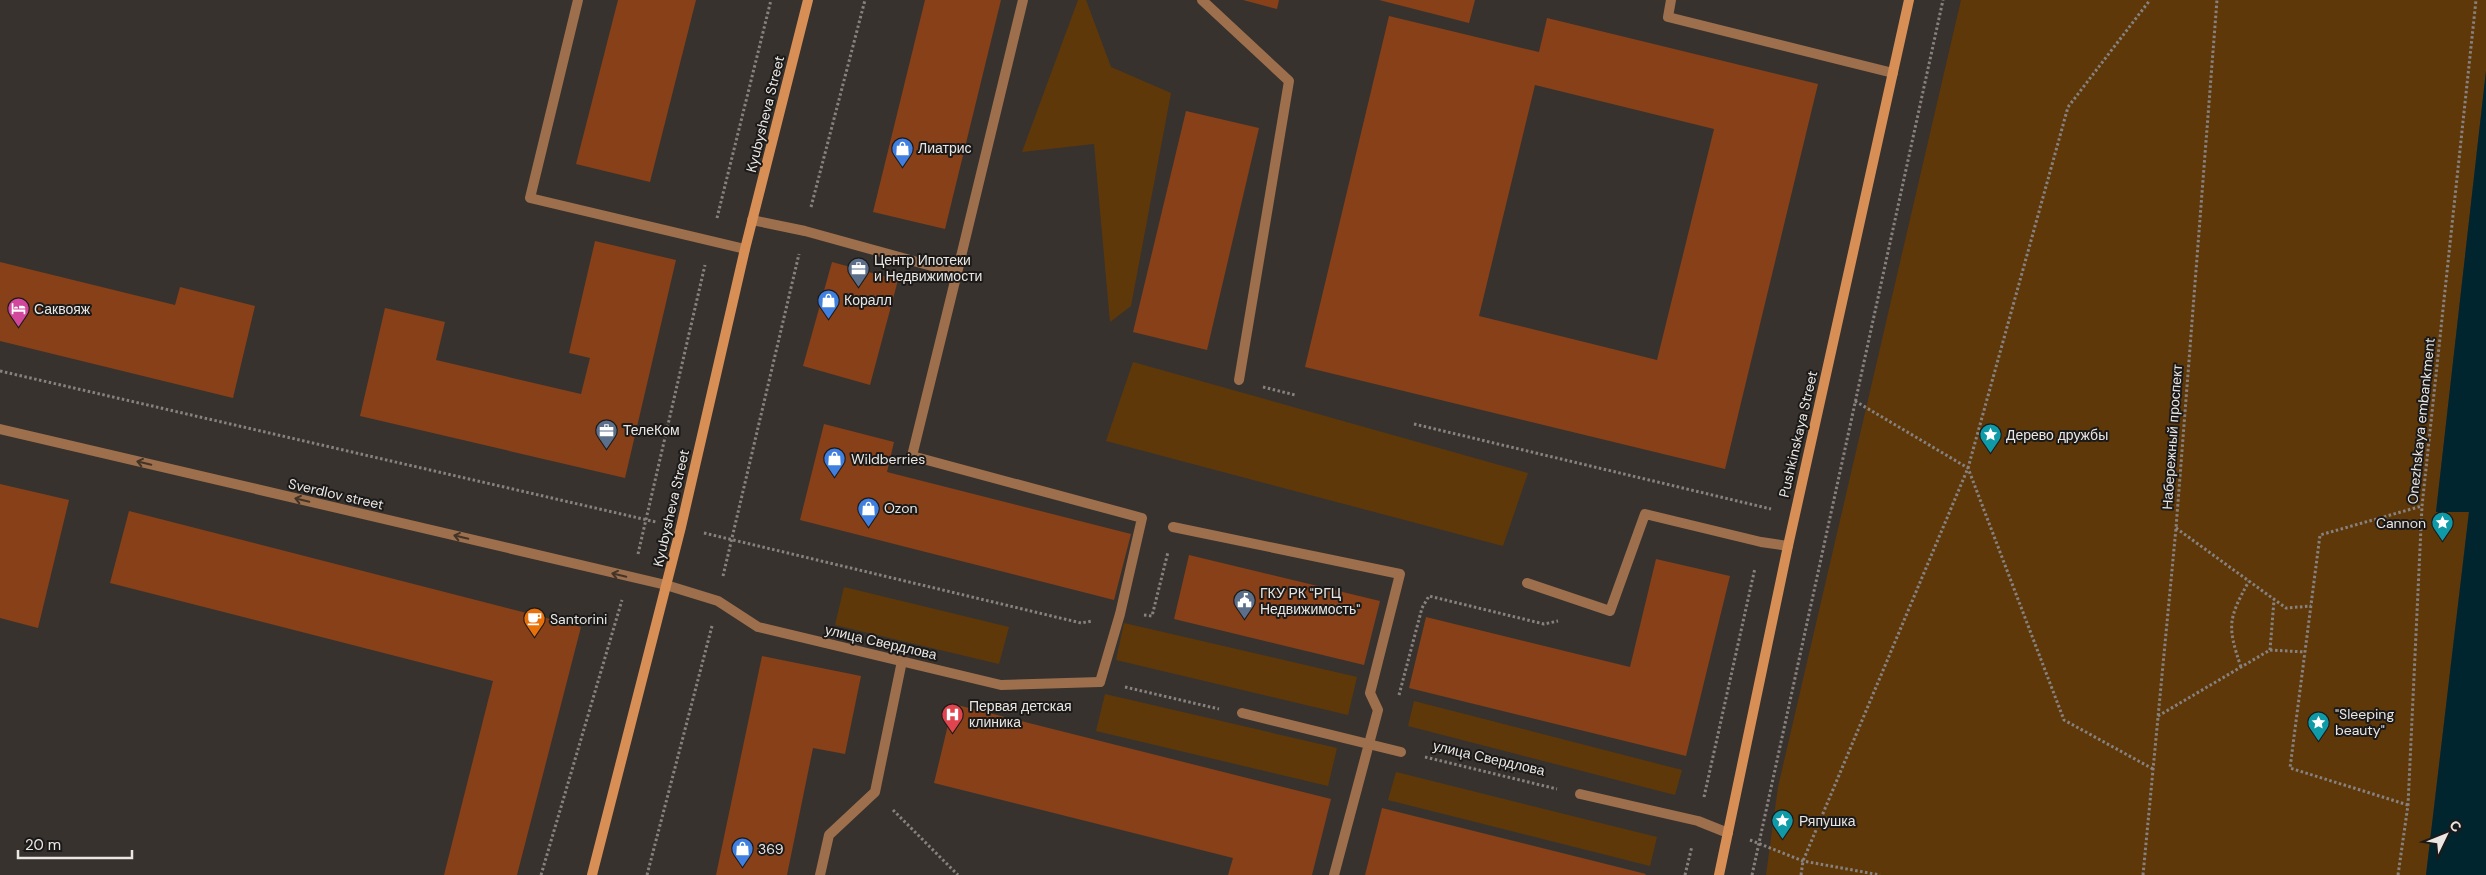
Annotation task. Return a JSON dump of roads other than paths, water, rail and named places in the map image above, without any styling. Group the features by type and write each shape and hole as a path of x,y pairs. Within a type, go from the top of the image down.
{"main road":[{"name":"Kyubysheva Street","path":"592,875 681,527 744,249 808,0"},
{"name":"Pushkinskaya Street","path":"1719,875 1788,546 1909,0"}],"street":[{"path":"578,0 530,198 744,249"},
{"path":"752,220 805,232 957,273 1023,0"},
{"path":"1202,0 1289,81 1239,380"},
{"path":"1671,0 1668,18 1893,73"},
{"name":"улица Свердлова","path":"666,585 718,601 758,628 1001,685 1100,682 1120,614 1142,518 912,456 957,273"},
{"name":"Sverdlov street","path":"0,428 666,585"},
{"path":"1527,583 1610,611 1645,514 1761,542 1788,546"},
{"path":"1174,527 1400,574 1370,693 1378,710 1334,875"},
{"path":"820,875 828,835 875,792 902,661"},
{"path":"1242,713 1369,742 1401,752"},
{"path":"1580,794 1698,821 1728,833"}],"water":[{"path":"2486,71 2486,875 2426,875 2469,512 2436,512"}],"place":[{"name":"Лиатрис","path":"902,167"},
{"name":"Центр Ипотеки и Недвижимости","path":"858,287"},
{"name":"Коралл","path":"828,319"},
{"name":"Саквояж","path":"18,328"},
{"name":"ТелеКом","path":"607,449"},
{"name":"Дерево дружбы","path":"1990,454"},
{"name":"Wildberries","path":"835,478"},
{"name":"Ozon","path":"868,527"},
{"name":"Cannon","path":"2442,542"},
{"name":"ГКУ РК \"РГЦ Недвижимость\"","path":"1244,620"},
{"name":"Santorini","path":"534,638"},
{"name":"Первая детская клиника","path":"953,733"},
{"name":"\"Sleeping beauty\"","path":"2319,741"},
{"name":"Ряпушка","path":"1783,840"},
{"name":"369","path":"742,868"}]}
